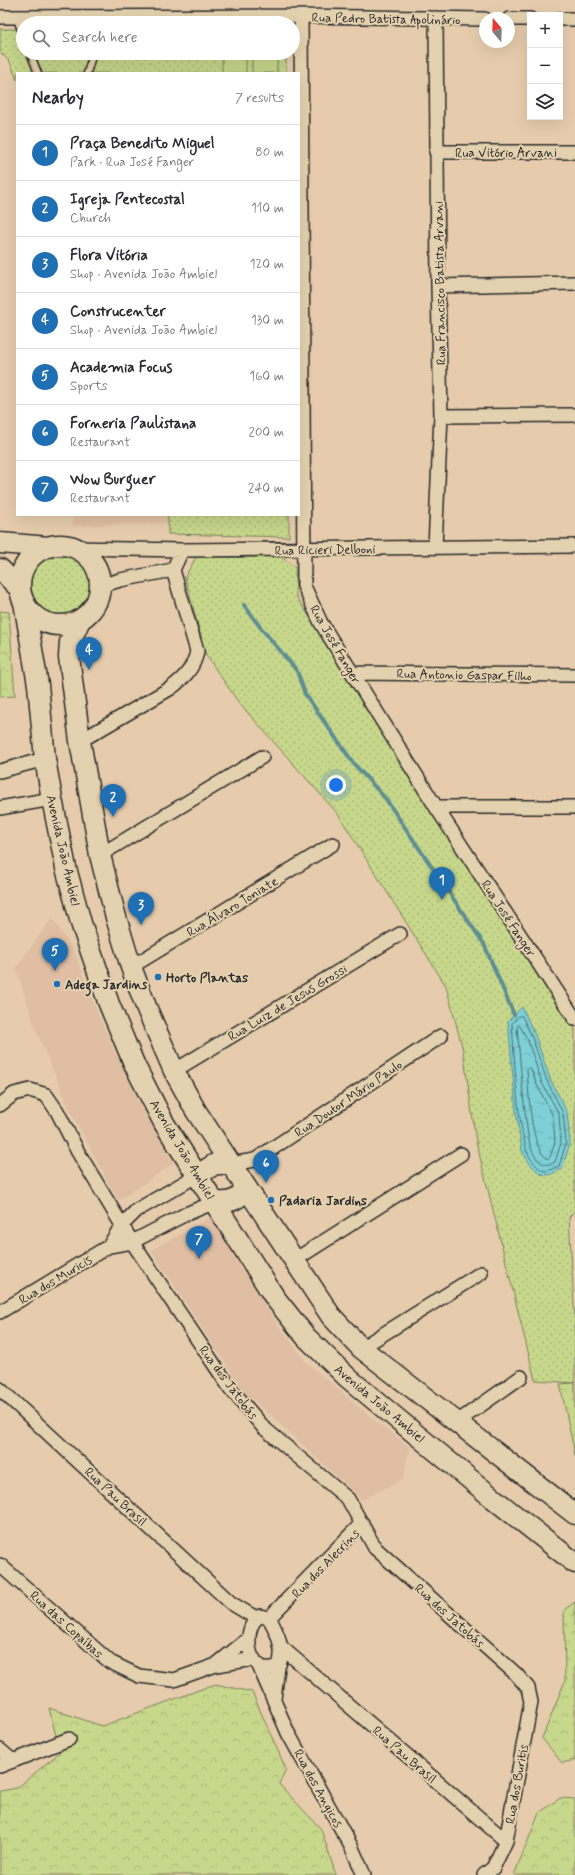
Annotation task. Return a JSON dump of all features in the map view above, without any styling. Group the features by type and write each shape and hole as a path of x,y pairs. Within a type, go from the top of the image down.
{"main road":[{"path":"0,543 49,547 62,545 74,548 86,554 94,564 99,576 100,586 97,601 90,612 80,620 67,625 54,625 41,621 31,613 22,595 0,569"},
{"name":"Avenida João Ambiel","path":"49,547 36,553 27,563 21,576 22,595 38,684 45,759 52,799 66,868 81,923 109,1004 135,1066 164,1123 196,1176 215,1202 275,1298 306,1338 348,1378 494,1499 575,1563"},
{"path":"80,620 70,642 69,657 80,741 100,855 115,914 131,967 147,1009 174,1071 196,1111 293,1261 331,1316 361,1348 575,1514"},
{"path":"196,1176 215,1164 230,1164"},
{"path":"215,1202 226,1203 236,1200 242,1194 245,1186"}],"street":[{"name":"Rua Pedro Batista Apolinário","path":"0,17 16,16"},
{"name":"Rua Pedro Batista Apolinário","path":"301,16 479,19"},
{"name":"Rua José Fanger","path":"301,16 304,586 321,623 352,673 436,807 575,1019"},
{"name":"Rua Francisco Batista Arvani","path":"435,547 441,416 436,152 436,18"},
{"path":"515,19 527,19"},
{"path":"563,19 575,19"},
{"name":"Rua Vitório Arvani","path":"436,152 575,152"},
{"path":"438,286 575,283"},
{"path":"441,416 575,416"},
{"name":"Rua Ricieri Delboni","path":"74,548 305,550 575,546"},
{"path":"80,741 171,688 192,668 197,650 173,570 182,550"},
{"path":"100,586 120,580 173,570"},
{"name":"Rua Antonio Gaspar Filho","path":"352,673 575,675"},
{"path":"100,855 262,757"},
{"path":"0,771 45,759"},
{"path":"0,808 52,799"},
{"path":"436,807 575,807"},
{"name":"Rua Álvaro Toniate","path":"131,967 333,844"},
{"name":"Rua Luiz de Jesus Grossi","path":"174,1071 400,934"},
{"name":"Rua Doutor Mário Paulo","path":"230,1164 255,1160 441,1036"},
{"name":"Rua dos Jatobás","path":"0,1105 14,1094 30,1090 46,1095 57,1111 78,1152 132,1242 230,1388 264,1428 348,1499 375,1548 516,1674 528,1688"},
{"path":"293,1261 461,1154"},
{"path":"245,1186 255,1160"},
{"name":"Rua dos Muricis","path":"109,1246 122,1225 137,1210 196,1176"},
{"name":"Rua dos Muricis","path":"0,1312 109,1246 132,1242 186,1214 215,1202"},
{"path":"361,1348 481,1273"},
{"path":"457,1422 521,1377"},
{"name":"Rua Pau Brasil","path":"0,1390 231,1603 267,1621"},
{"name":"Rua dos Alecrins","path":"249,1634 267,1621 287,1602 362,1523"},
{"name":"Rua das Copaíbas","path":"0,1565 110,1662 139,1676 174,1680 216,1665"},
{"name":"Rua Pau Brasil","path":"231,1603 249,1634 256,1662 266,1669 280,1664 305,1666"},
{"path":"267,1621 280,1646 280,1664 274,1701"},
{"path":"216,1665 249,1634"},
{"name":"Rua Pau Brasil","path":"280,1646 506,1841"},
{"path":"216,1665 256,1662"},
{"name":"Rua dos Angicos","path":"256,1662 288,1733 352,1848 364,1875"},
{"name":"Rua dos Buritis","path":"484,1875 493,1868 506,1841 530,1702 528,1688"},
{"path":"0,1766 69,1739"},
{"path":"0,1750 13,1761"}],"lane":[{"path":"33,60 38,72"},
{"path":"88,72 91,60"}],"shaded area":[{"path":"73,516 170,516 170,522 73,526"},
{"path":"52,918 73,949 97,1012 139,1103 174,1163 118,1201 68,1106 36,1030 16,968"},
{"path":"210,1218 272,1316 306,1362 379,1424 410,1447 403,1479 362,1500 243,1390 151,1250"}],"green space":[{"path":"0,29 16,29 16,60 286,60 286,72 16,72 16,77 10,62 0,52"},
{"path":"222,60 246,60 246,72 222,72"},
{"path":"252,60 277,60 277,72 252,72"},
{"path":"168,516 289,516 289,537 168,534"},
{"path":"56,553 68,553 84,562 91,572 93,584 91,596 84,606 68,615 56,615 45,610 36,601 31,590 31,578 36,567 45,558"},
{"path":"196,557 281,557 295,567 296,596 575,1029 575,1211 569,1217 575,1324 575,1383 535,1380 476,1141 463,1050 446,986 338,814 239,703 206,655 185,577"},
{"path":"0,611 9,612 15,696 0,697"},
{"path":"575,1383 575,1455 560,1384"},
{"path":"575,1602 575,1760 562,1763 542,1738 565,1681 564,1610"},
{"path":"215,1684 252,1692 286,1769 279,1784 321,1829 336,1875 0,1875 0,1791 17,1788 60,1752 49,1708 102,1726"},
{"path":"560,1798 575,1799 575,1875 514,1875 539,1813"}],"water":[{"path":"522,1007 535,1035 550,1079 567,1112 570,1143 562,1169 549,1175 540,1174 530,1164 522,1151 516,1111 508,1021"}],"waterway":[{"path":"244,605 297,671 305,694 354,764 385,798 484,944 514,1015"}],"place":[{"name":"Construcenter","path":"89,670"},
{"name":"Igreja Pentecostal","path":"113,817"},
{"name":"Praça Benedito Miguel","path":"442,900"},
{"name":"Flora Vitória","path":"141,925"},
{"name":"Academia Focus","path":"55,971"},
{"name":"Horto Plantas","path":"158,977"},
{"name":"Adega Jardins","path":"57,984"},
{"name":"Forneria Paulistana","path":"266,1183"},
{"name":"Padaria Jardins","path":"271,1200"},
{"name":"Wow Burguer","path":"199,1259"}]}
